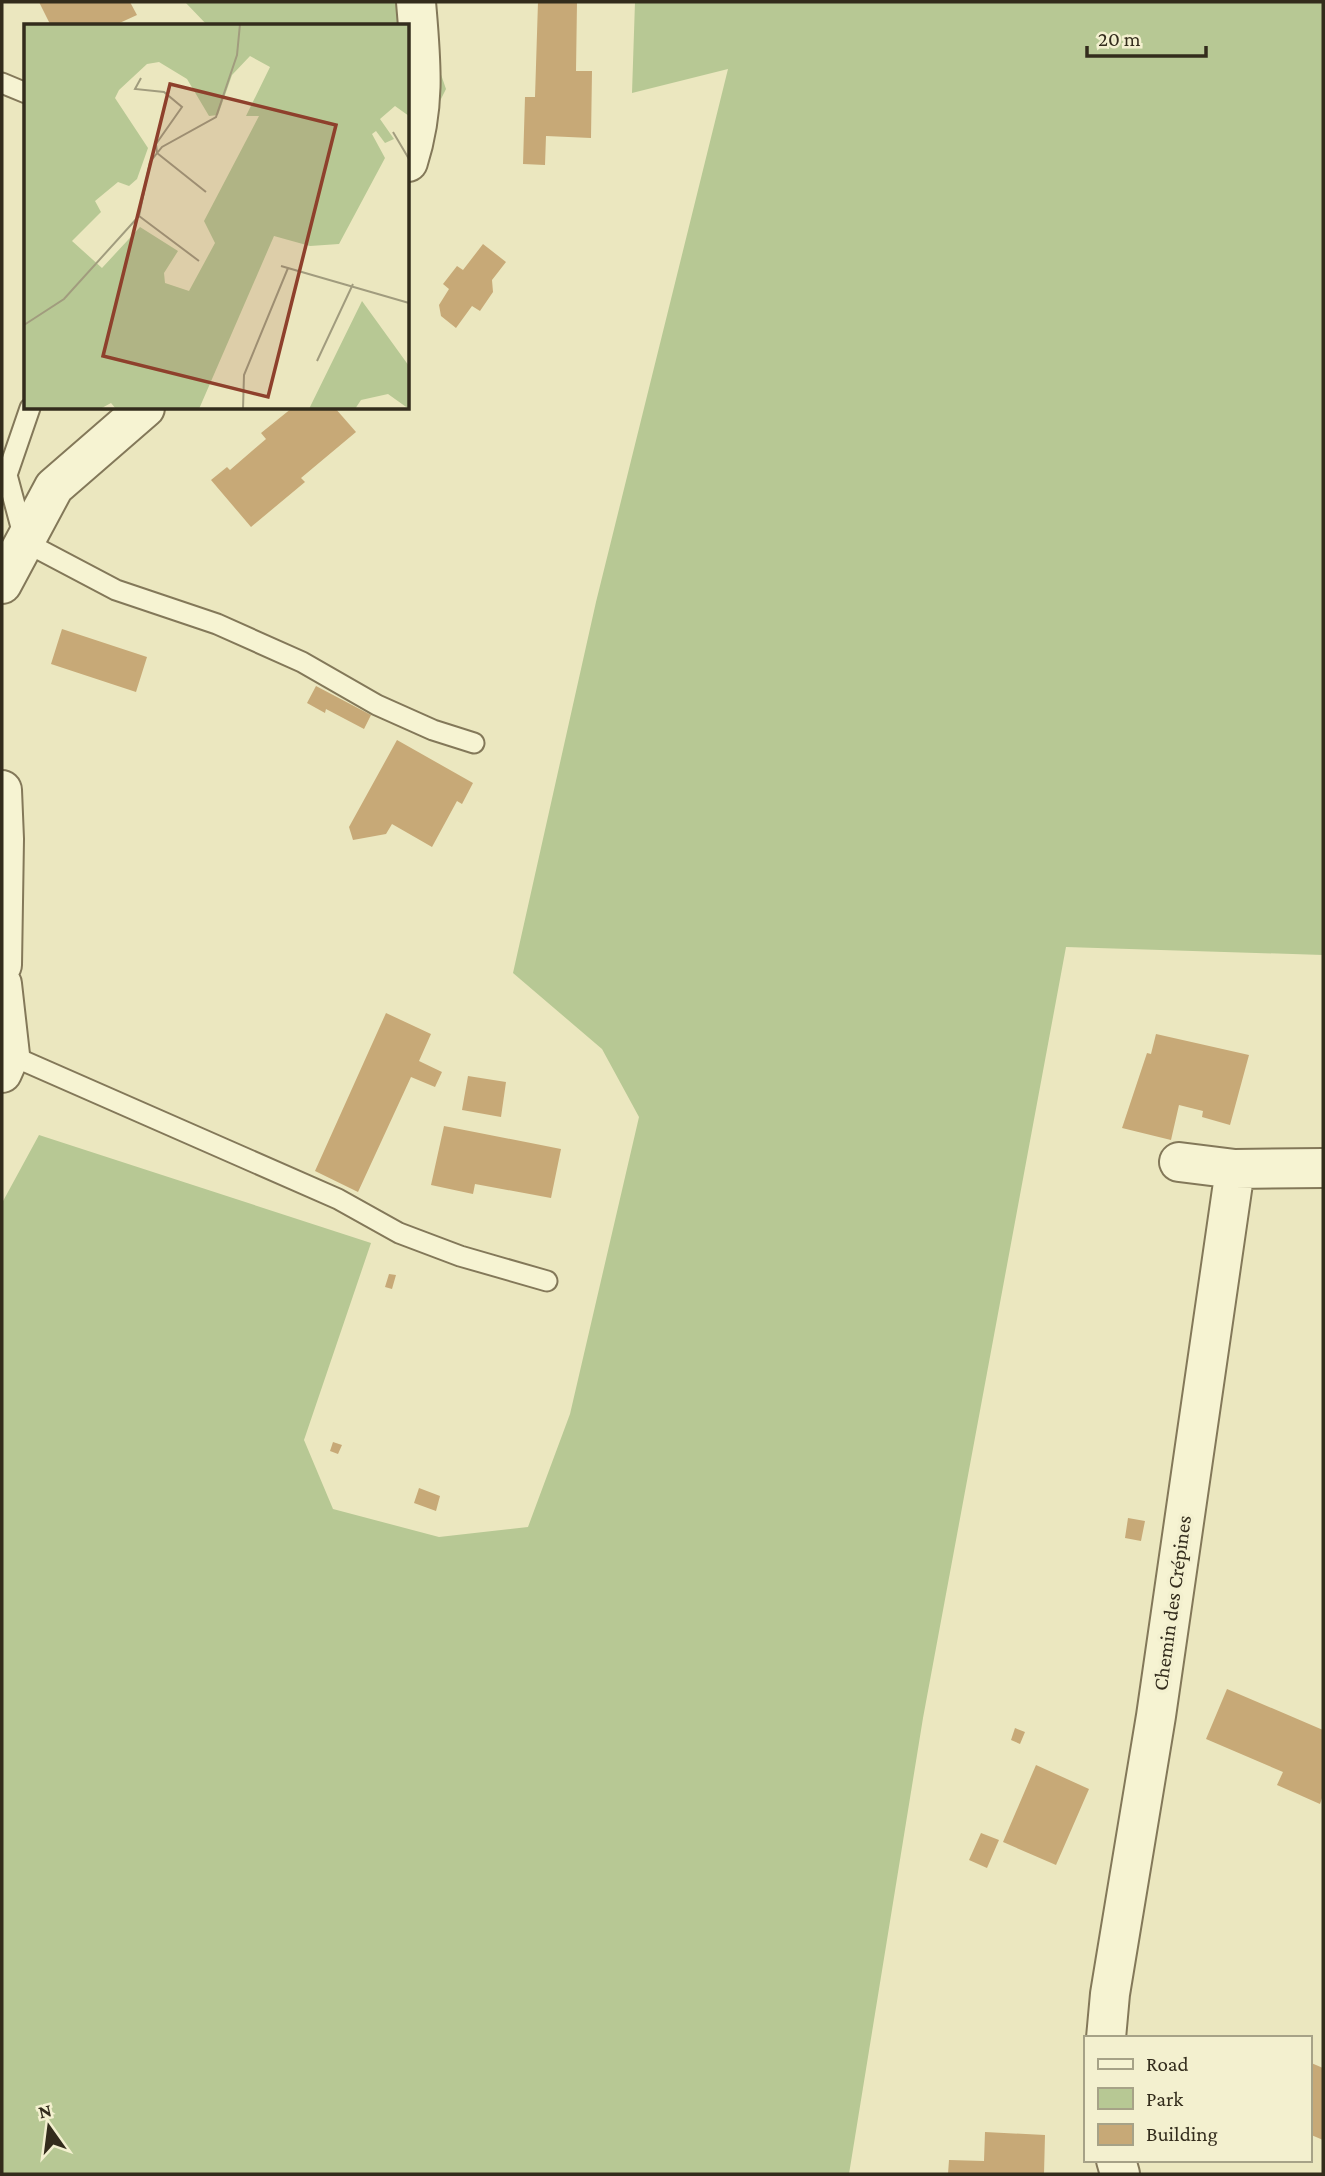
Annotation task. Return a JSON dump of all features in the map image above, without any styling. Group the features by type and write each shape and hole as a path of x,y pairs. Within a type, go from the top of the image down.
{"street":[{"path":"410,154 421,111 421,60 416,2"},
{"path":"2,584 54,487 143,410"},
{"path":"2,790 2,965"},
{"path":"2,984 6,1064"},
{"path":"1179,1162 1235,1169 1323,1168"},
{"name":"Chemin des Crépines","path":"1106,2036 1110,1994 1156,1716 1235,1169"}],"lane":[{"path":"2,83 24,92"},
{"path":"29,410 7,475 25,542 116,590 217,624 302,662 377,705 433,730 474,743"},
{"path":"6,1064 338,1199 400,1233 460,1256 547,1281"}],"green space":[{"path":"185,2 416,2 446,89 419,143 410,24 206,24"},
{"path":"635,2 1323,2 1323,955 1066,947 923,1718 849,2174 2,2174 2,1203 39,1135 371,1243 304,1440 333,1509 439,1537 528,1527 570,1414 639,1117 602,1049 513,973 596,602 728,69 632,93"}],"building":[{"path":"39,2 130,2 137,15 117,24 50,24"},
{"path":"538,2 577,2 576,71 592,71 591,138 546,136 545,165 523,164 525,97 535,97"},
{"path":"483,244 506,262 492,280 493,292 480,311 472,306 456,328 441,316 439,305 449,289 443,284 457,266 463,270"},
{"path":"290,410 337,410 356,432 301,478 305,482 251,527 211,480 227,467 230,470 266,439 261,433"},
{"path":"62,629 147,657 136,692 51,664"},
{"path":"316,686 371,715 364,729 326,709 325,713 307,703"},
{"path":"397,740 473,783 462,804 457,801 432,847 392,824 386,834 353,840 349,827"},
{"path":"386,1013 431,1034 419,1061 442,1072 435,1087 411,1077 358,1192 315,1171"},
{"path":"1156,1034 1249,1055 1230,1125 1202,1117 1203,1111 1179,1105 1171,1140 1122,1128 1147,1053 1151,1054"},
{"path":"468,1076 506,1082 501,1117 462,1110"},
{"path":"444,1126 561,1149 551,1198 475,1184 473,1194 431,1185"},
{"path":"389,1274 396,1275 392,1289 385,1287"},
{"path":"333,1442 342,1445 338,1454 330,1451"},
{"path":"419,1488 440,1496 436,1511 414,1503"},
{"path":"1128,1518 1145,1521 1141,1541 1125,1538"},
{"path":"1227,1689 1323,1730 1323,1795 1320,1804 1277,1785 1283,1772 1206,1739"},
{"path":"1015,1728 1025,1732 1020,1744 1011,1740"},
{"path":"1036,1765 1089,1789 1056,1865 1003,1842"},
{"path":"981,1833 999,1840 987,1868 969,1860"},
{"path":"1311,2063 1323,2068 1323,2140 1311,2135"},
{"path":"985,2132 1045,2135 1044,2174 948,2174 949,2160 984,2161"}]}
